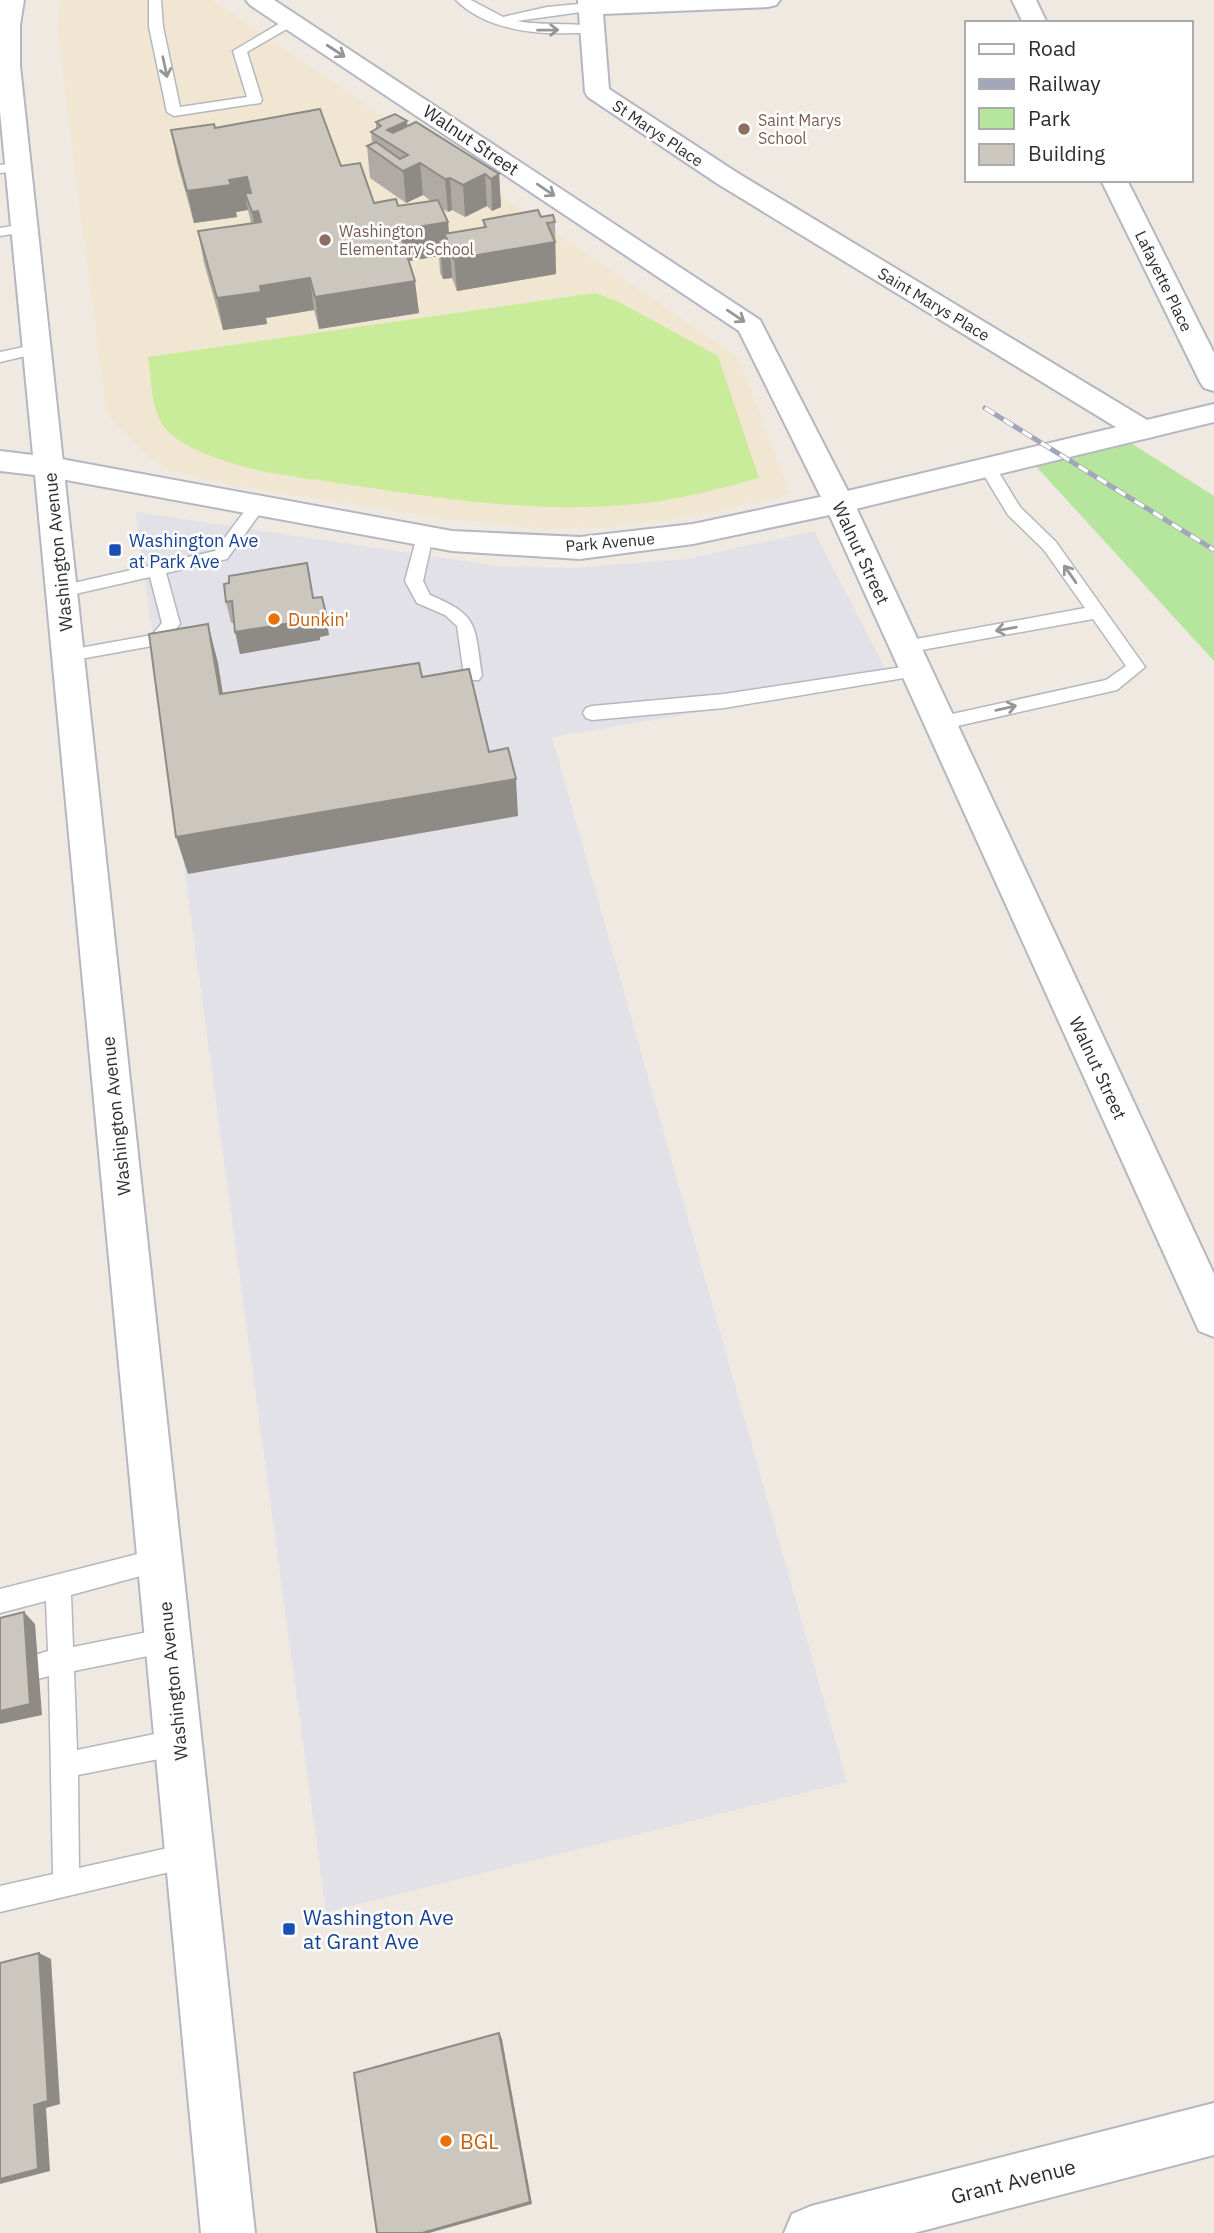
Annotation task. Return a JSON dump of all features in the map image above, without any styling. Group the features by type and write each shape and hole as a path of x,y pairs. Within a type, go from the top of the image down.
{"street":[{"name":"Washington Avenue","path":"12,0 8,25 8,66 9,168 13,230 38,349 228,2233"},
{"name":"Walnut Street","path":"258,0 750,326 839,503 1214,1318"},
{"path":"591,11 768,0"},
{"path":"1024,0 1034,21"},
{"name":"St Marys Place","path":"591,11 597,92 727,178"},
{"name":"Saint Marys Place","path":"727,178 1142,430"},
{"name":"Lafayette Place","path":"1115,182 1214,382"},
{"name":"Park Avenue","path":"0,461 50,467 452,541 580,548 693,534 839,503 1214,413"},
{"name":"Grant Avenue","path":"811,2233 1214,2129"}],"lane":[{"path":"155,0 156,27 174,112 255,100 240,51 292,22"},
{"path":"462,0 490,17 529,30 591,11"},
{"path":"505,20 547,11 591,11"},
{"path":"0,357 38,349"},
{"path":"940,723 1111,685 1122,680 1136,667 1050,546 1014,511 988,467"},
{"path":"62,591 221,555 258,505"},
{"path":"425,536 414,581 424,599 451,611 465,624 472,675"},
{"path":"69,656 157,640 170,624 157,570"},
{"path":"592,713 724,701 910,659 1097,612"},
{"path":"0,1601 160,1560"},
{"path":"58,1588 50,1664 65,1765 66,1884"},
{"path":"50,1664 168,1640"},
{"path":"65,1765 179,1742"},
{"path":"0,1899 190,1856"}],"shaded area":[{"name":"Washington Elementary School","path":"61,0 212,0 738,357 790,494 704,514 617,526 547,529 442,518 229,485 169,470 148,456 106,413 61,57 58,25"},
{"path":"136,512 497,566 573,568 687,559 814,531 891,680 552,737 847,1782 326,1912"}],"green space":[{"path":"595,293 617,301 718,356 759,478 675,498 624,505 519,506 449,499 285,475 239,465 190,447 167,431 158,417 148,357"},
{"path":"1120,436 1214,496 1214,661 1033,463"}],"building":[{"name":"Washington Elementary School","path":"320,109 341,166 360,163 374,203 396,199 398,206 438,200 448,222 399,230 415,281 315,297 310,278 260,286 261,292 217,298 198,231 261,222 258,211 252,212 245,193 251,193 247,177 229,180 231,185 187,191 171,130 214,124 215,128"},
{"path":"395,114 407,121 387,130 393,133 416,122 499,174 491,179 485,174 463,185 450,178 445,179 420,163 403,171 367,146 376,142 400,159 408,155 371,132 381,126 376,122"},
{"path":"538,210 541,217 553,215 555,222 547,223 555,242 454,259 450,246 440,247 438,240 447,239 444,234 486,227 483,220"},
{"path":"307,563 313,598 322,597 326,614 315,615 316,619 235,632 232,601 226,602 224,584 229,583 229,576"},
{"path":"208,624 220,694 419,663 422,677 469,669 489,752 508,748 516,779 176,837 149,634"},
{"path":"24,1612 30,1704 0,1711 0,1618"},
{"path":"39,1953 48,2101 34,2105 38,2169 0,2179 0,1963"},
{"name":"BGL","path":"499,2033 530,2202 422,2233 377,2233 354,2073"}],"railway":[{"path":"985,408 1214,550"}],"place":[{"name":"Saint Marys School","path":"744,129"},
{"name":"Washington Elementary School","path":"325,240"},
{"name":"Washington Ave at Park Ave","path":"115,550"},
{"name":"Dunkin'","path":"274,619"},
{"name":"Washington Ave at Grant Ave","path":"289,1929"},
{"name":"BGL","path":"446,2141"}]}
